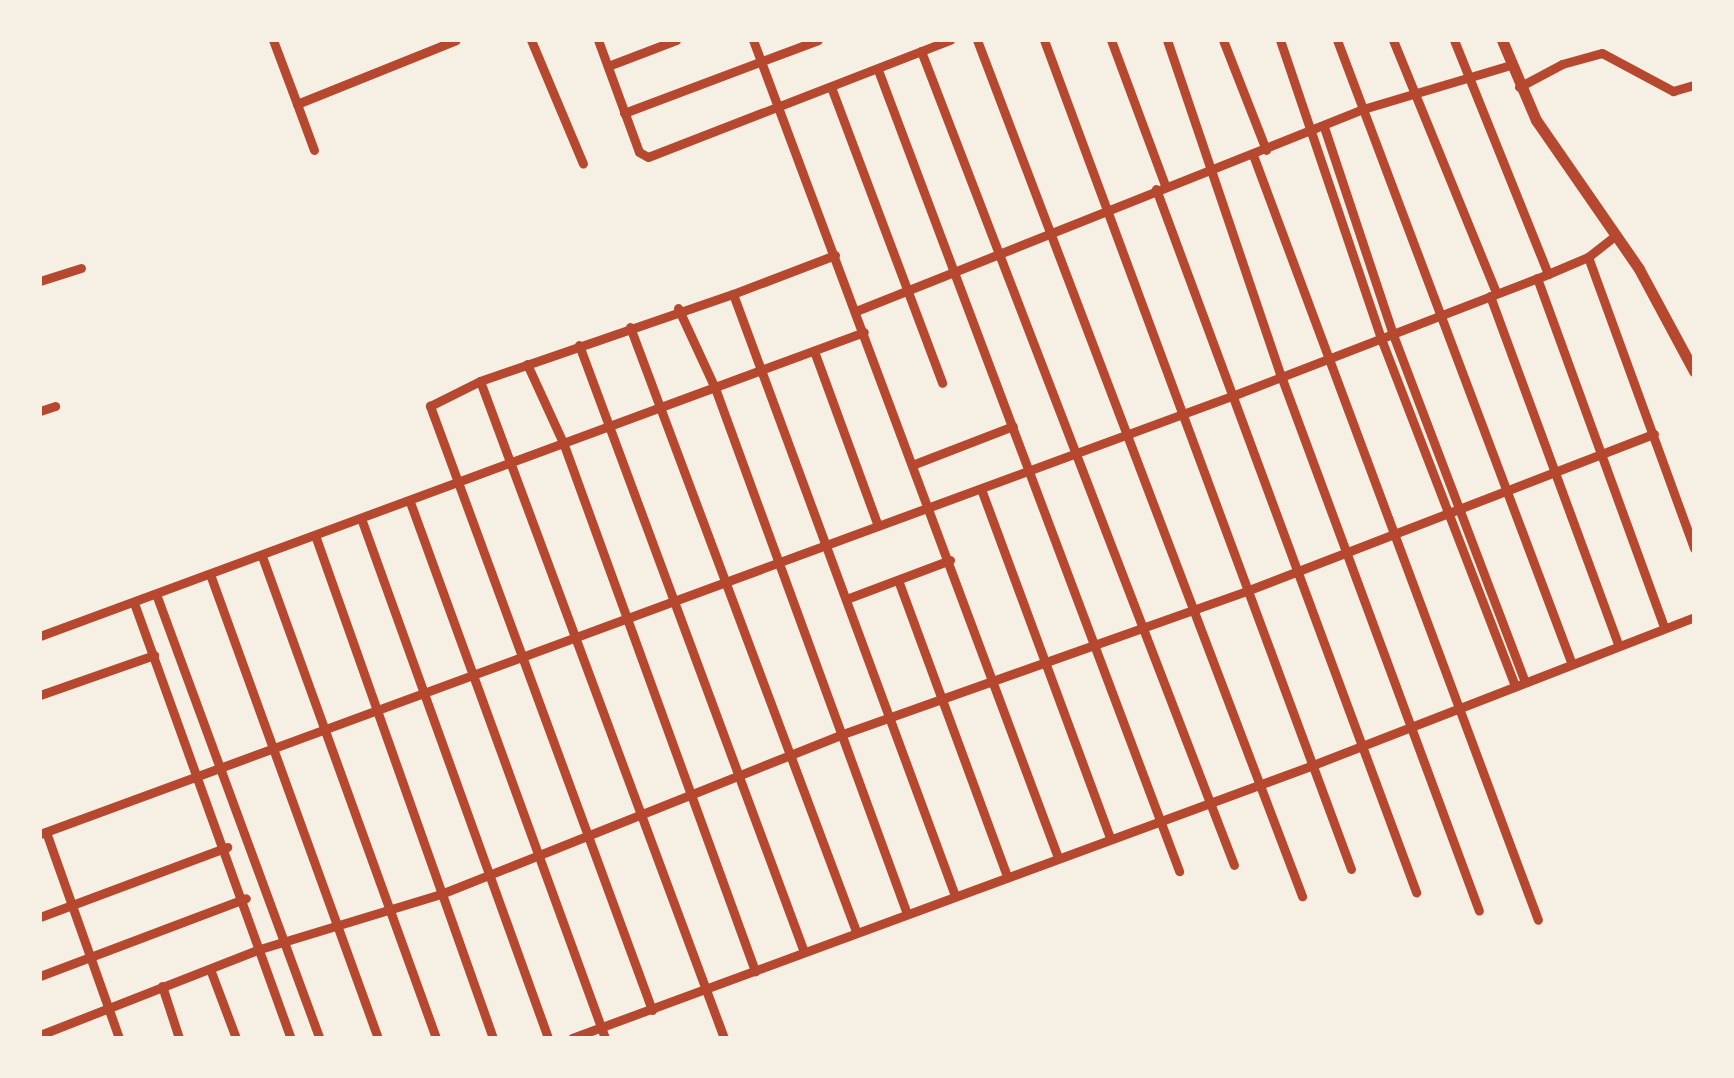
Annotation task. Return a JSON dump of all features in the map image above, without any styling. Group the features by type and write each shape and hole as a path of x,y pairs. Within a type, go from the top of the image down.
{"street":[{"path":"273,40 314,150"},
{"path":"297,104 456,40"},
{"path":"531,40 583,164"},
{"path":"598,40 639,152 653,156 950,40"},
{"path":"608,66 676,40"},
{"path":"753,40 1057,855"},
{"path":"624,114 818,40"},
{"path":"977,40 1132,434 1302,896"},
{"path":"1044,40 1351,869"},
{"path":"1112,40 1232,396 1416,892"},
{"path":"1166,40 1282,376 1479,911"},
{"path":"1223,40 1266,150"},
{"path":"1280,40 1319,129 1519,682"},
{"path":"1338,40 1571,662"},
{"path":"1393,40 1493,295 1553,472 1618,644"},
{"path":"1454,40 1548,274"},
{"path":"1502,40 1519,87 1615,236 1694,371"},
{"path":"921,51 1080,453 1142,628 1234,866"},
{"path":"1519,87 1562,64 1602,53 1673,91 1694,85"},
{"path":"856,311 1364,108 1511,65"},
{"path":"878,70 1180,870"},
{"path":"831,87 942,383"},
{"path":"1319,129 1380,336 1446,513 1519,682"},
{"path":"1252,155 1398,532 1538,920"},
{"path":"119,1038 43,833 1132,434 1548,274 1588,257 1615,236"},
{"path":"652,1010 527,657 430,406 527,364 835,255"},
{"path":"1588,257 1694,548"},
{"path":"40,282 81,268"},
{"path":"1537,278 1664,627"},
{"path":"732,294 765,369 954,893"},
{"path":"678,308 715,388 906,911"},
{"path":"630,327 856,932"},
{"path":"40,636 212,578 864,332"},
{"path":"579,346 742,776 804,952"},
{"path":"814,351 878,526"},
{"path":"527,364 564,445 755,972"},
{"path":"480,382 514,463 724,1038"},
{"path":"40,411 55,406"},
{"path":"912,465 1014,426"},
{"path":"40,1035 260,949 441,894 840,734 1249,590 1654,434"},
{"path":"981,489 1110,837"},
{"path":"410,502 605,1038"},
{"path":"362,522 548,1038"},
{"path":"316,538 493,1038"},
{"path":"263,559 436,1038"},
{"path":"849,598 950,560"},
{"path":"212,578 378,1038"},
{"path":"898,580 1006,873"},
{"path":"156,594 319,1038"},
{"path":"134,603 246,898 291,1038"},
{"path":"572,1038 706,992 1006,873 1314,765 1694,616"},
{"path":"40,694 154,655"},
{"path":"40,917 227,847"},
{"path":"40,976 246,898"},
{"path":"210,969 236,1038"},
{"path":"162,986 179,1038"}]}
